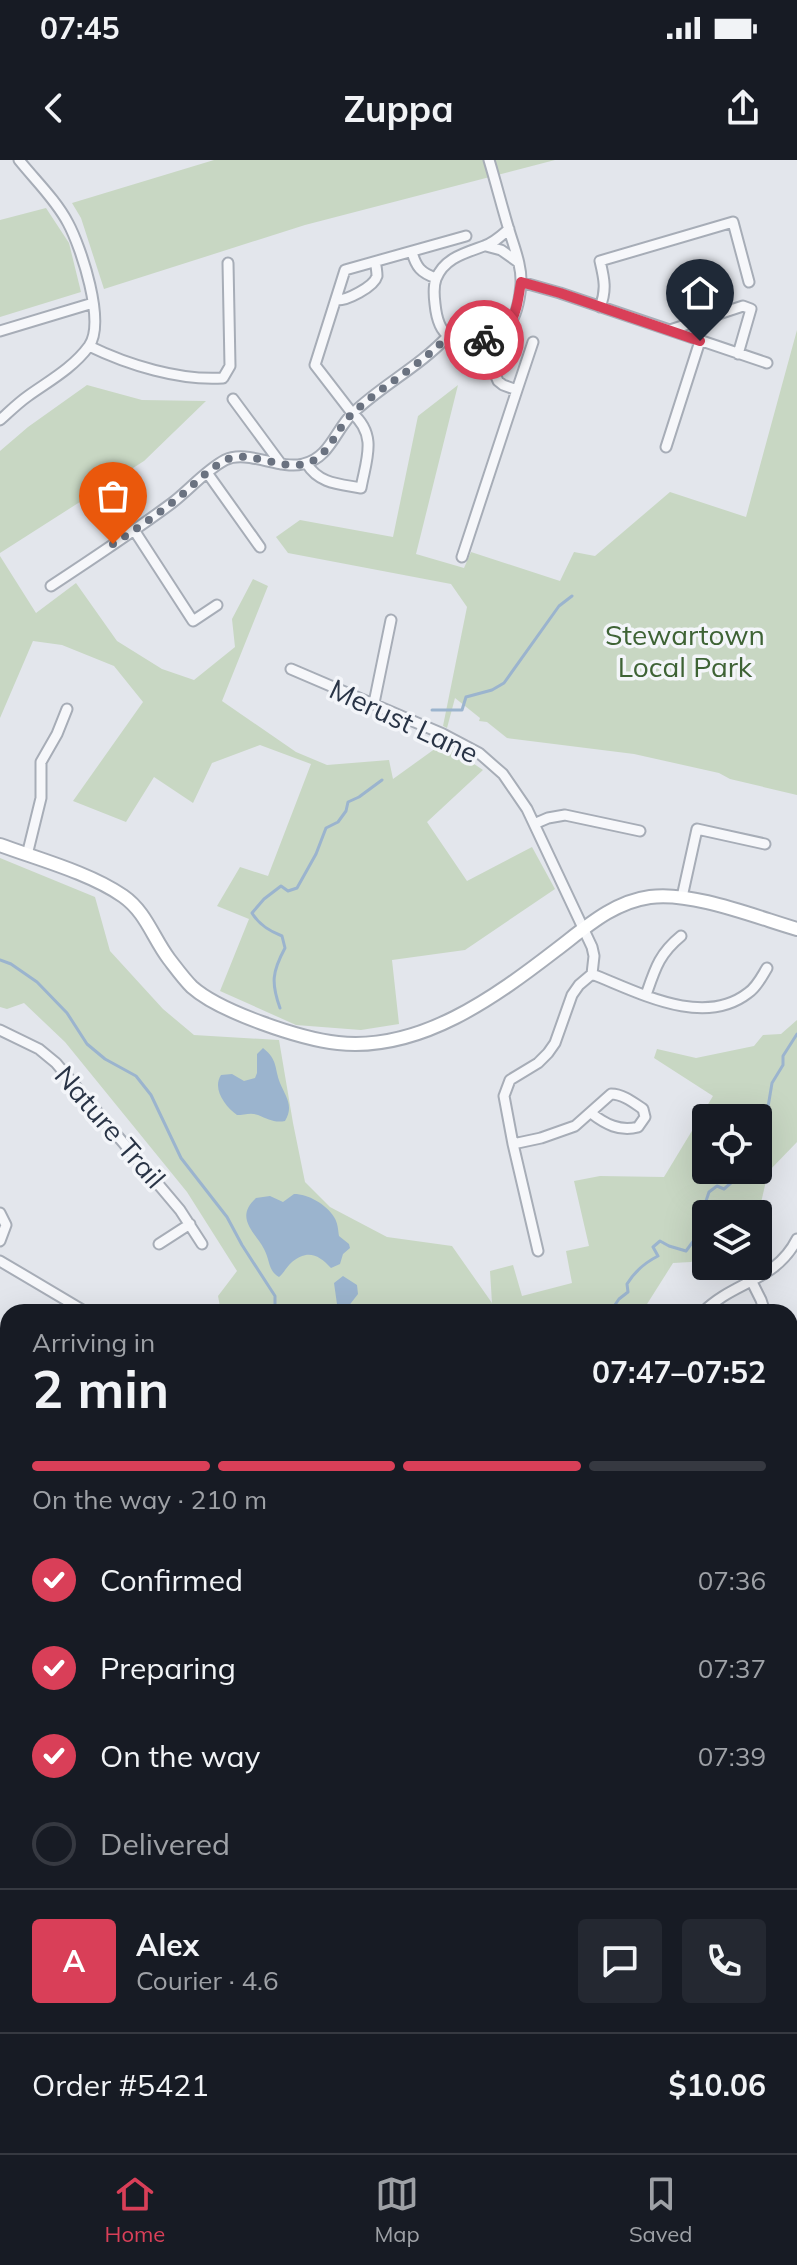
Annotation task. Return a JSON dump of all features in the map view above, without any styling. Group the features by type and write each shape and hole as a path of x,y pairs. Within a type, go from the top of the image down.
{"street":[{"path":"0,420 25,397 74,362 89,346 95,322 80,254 68,222 19,160"},
{"path":"489,160 509,229 518,262 521,282 512,322 500,334 481,341 464,342 448,336 436,312 433,294 436,278 452,259 468,250 485,246 509,229"},
{"path":"600,307 606,284 600,261 733,222 749,282"},
{"path":"307,464 327,482 361,488 370,444 363,426 315,365 345,270 466,236"},
{"path":"485,246 501,250 518,262"},
{"path":"412,252 418,269 436,278"},
{"path":"336,300 346,300 373,282 377,274 375,262"},
{"path":"89,346 137,367 210,379 223,378 230,366 228,263"},
{"path":"521,282 767,363"},
{"path":"0,331 93,303"},
{"path":"670,330 743,306 751,309 738,354"},
{"path":"51,586 134,530 224,461 233,457 294,466 307,464 319,457 352,413 433,352 448,336"},
{"path":"481,341 498,381 517,390"},
{"path":"666,447 700,341"},
{"path":"462,557 533,342"},
{"path":"233,399 281,464"},
{"path":"208,474 260,547"},
{"path":"134,530 193,621 217,605"},
{"path":"374,703 391,620"},
{"name":"Merust Lane","path":"291,669 443,734 479,753 503,774 534,824 592,947 592,974"},
{"path":"27,855 41,798 41,762 67,709"},
{"path":"534,824 565,815 640,831"},
{"path":"682,897 697,829 765,844"},
{"path":"0,845 100,883 125,897 146,919 173,964 191,986 207,998 267,1024 313,1039 343,1044 410,1036 440,1024 473,1008 517,980 605,913 649,897 682,897 797,929"},
{"path":"646,995 657,962 681,936"},
{"path":"538,1251 505,1108 507,1086 515,1076 538,1063 548,1053 579,985 592,974 688,1008 715,1008 747,994 767,968"},
{"name":"Nature Trail","path":"0,1030 39,1049 56,1063 180,1210 202,1244"},
{"path":"513,1144 575,1126 606,1097 616,1094 643,1109 645,1117 638,1127 621,1129 591,1113"},
{"path":"0,1213 6,1225 0,1241"},
{"path":"159,1244 190,1224"},
{"path":"711,1304 770,1271 786,1257 797,1239"},
{"path":"0,1261 73,1304"},
{"path":"752,1282 762,1304"}],"green space":[{"path":"214,160 555,160 305,225 104,289 81,218 72,203"},
{"path":"46,208 69,243 81,292 0,317 0,220"},
{"name":"Stewartown Local Park","path":"797,330 797,795 634,754 507,738 487,722 479,721 480,718 455,698 447,728 443,726 467,607 451,584 288,553 276,537 300,520 393,537 418,416 458,385 416,554 464,568 471,552 560,581 574,552 595,556 670,492 746,517"},
{"path":"87,385 142,400 206,401 144,461 0,553 0,451"},
{"path":"0,556 36,613 76,583 117,641 162,669 194,680 235,647 232,619 253,579 268,586 222,701 296,752 327,765 389,760 393,779 443,743 483,770 427,822 467,881 532,847 555,889 465,950 392,960 399,1024 361,1030 296,1025 220,991 249,919 217,906 240,867 268,876 311,764 260,745 212,763 193,803 154,777 126,822 73,801 143,702 114,666 62,645 33,641 0,718"},
{"path":"0,858 95,897 110,951 163,1009 194,1035 279,1040 305,1182 330,1207 387,1237 452,1246 492,1303 490,1271 513,1265 522,1296 572,1283 566,1251 589,1246 574,1181 600,1176 664,1177 692,1131 692,1184 765,1184 762,1200 692,1200 692,1261 673,1263 647,1304 220,1304 218,1296 237,1271 187,1192 65,1042 24,1003 7,1009 0,1007"},
{"path":"797,1020 797,1142 772,1168 772,1104 708,1104 713,1096 654,1058 657,1049 696,1058 754,1046 763,1035 781,1034"}],"water":[{"path":"263,1048 273,1060 288,1102 285,1121 253,1114 237,1115 224,1102 219,1091 221,1075 232,1074 244,1081 255,1078 257,1054"},
{"path":"294,1194 311,1198 331,1212 339,1236 350,1248 343,1254 340,1264 331,1268 318,1257 308,1255 292,1262 279,1277 273,1272 264,1249 248,1225 247,1212 256,1198 270,1196 283,1202"},
{"path":"343,1276 357,1285 358,1294 350,1304 337,1304 334,1283"}],"waterway":[{"path":"432,710 462,710 466,697 492,690 504,683 559,606 572,596"},
{"path":"280,1008 274,978 285,948 282,936 265,927 252,913 281,886 288,891 297,888 326,828 338,822 348,802 382,780"},
{"path":"0,960 37,982 67,1013 87,1044 105,1059 136,1076 151,1095 181,1158 227,1217 275,1296 275,1304"},
{"path":"768,1104 772,1083 783,1065 783,1056 797,1034"},
{"path":"706,1200 709,1192 717,1186 724,1189 730,1184"},
{"path":"616,1304 628,1292 627,1284 633,1275 658,1256 653,1247 660,1241 686,1251 692,1243"}],"way so far":[{"path":"113,544 233,457 294,466 307,464 329,447 352,413 433,352 448,336 464,342 484,340"}],"route":[{"path":"484,340 500,334 512,322 521,282 700,341"}]}
